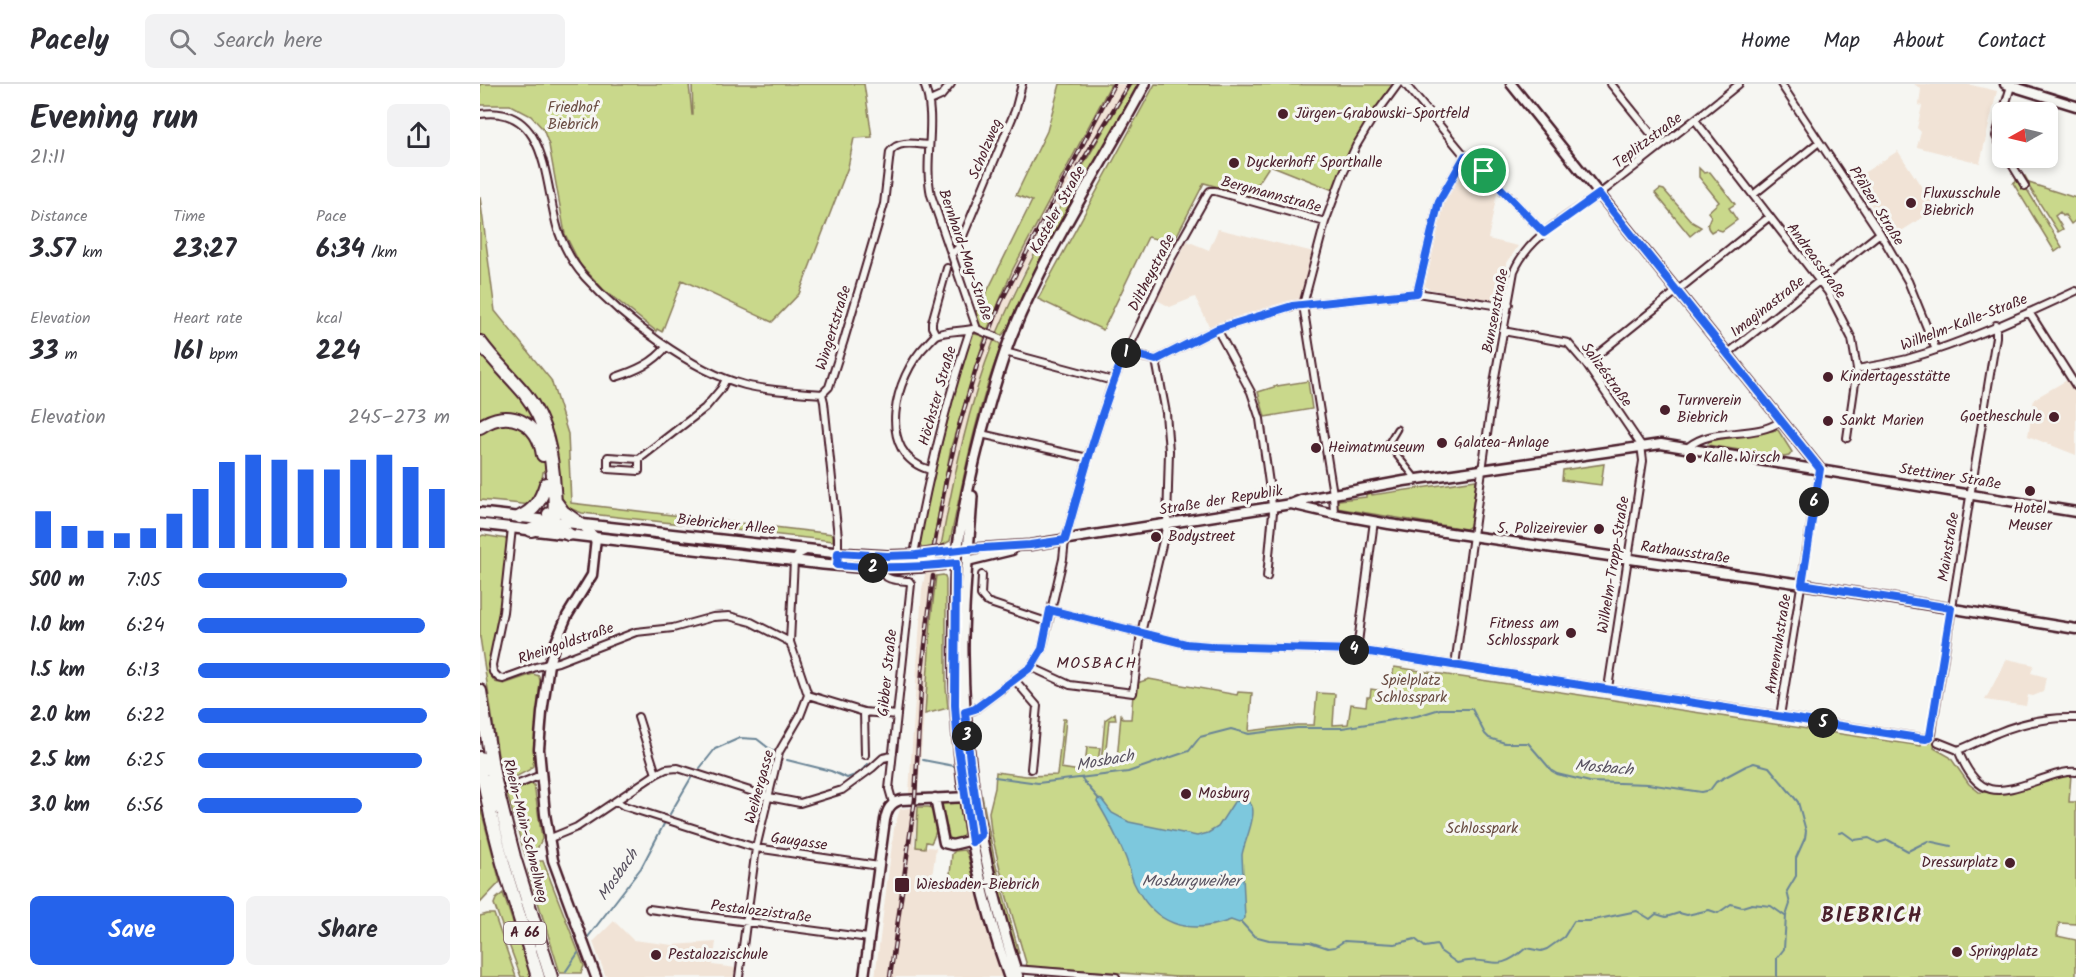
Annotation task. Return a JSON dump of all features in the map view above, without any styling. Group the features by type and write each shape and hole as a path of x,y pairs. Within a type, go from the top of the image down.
{"highway":[{"path":"480,342 526,396 540,419 551,453 555,514 551,521 531,530"},
{"path":"480,427 494,419 510,418 518,420 537,434 543,452 548,511 551,521 568,534"},
{"path":"520,517 538,504 546,484"},
{"path":"555,501 563,512 580,524"},
{"name":"Rhein-Main-Schnellweg","path":"480,691 486,775"},
{"name":"Rhein-Main-Schnellweg","path":"480,758 497,813 508,860 544,975"}],"main road":[{"name":"Kasteler Straße","path":"960,713 954,663 957,550 974,463 999,366 1038,276 1145,84"},
{"name":"Kasteler Straße","path":"960,713 974,463"},
{"name":"Biebricher Allee","path":"482,513 838,553 887,556 968,549"},
{"name":"Biebricher Allee","path":"482,525 879,569 967,561"},
{"path":"837,565 838,553"},
{"path":"960,713 965,796 972,842 988,909 1009,977"},
{"path":"960,713 981,835 1017,973"}],"street":[{"name":"Bernhard-May-Straße","path":"924,84 930,101 928,176 931,195 973,329 1009,341"},
{"path":"930,101 942,96 951,84"},
{"name":"Scholzweg","path":"951,254 958,248 1015,111 1022,84"},
{"path":"1334,514 1334,494 1303,305 1325,222 1343,174 1371,121 1398,84"},
{"path":"1405,84 1465,156 1484,171 1544,233"},
{"path":"1511,84 1820,469"},
{"path":"1611,84 1661,146"},
{"name":"Teplitzstraße","path":"1599,194 1739,84"},
{"name":"Pfälzer Straße","path":"1781,84 1880,232 1908,281 1936,350"},
{"path":"2005,102 2008,85 2076,106"},
{"path":"480,114 496,113 510,117 533,134 542,154 558,231 571,259 604,296 666,347 726,379 751,386 822,394 838,553"},
{"name":"Andreasstraße","path":"1695,120 1828,292 1852,339 1857,369 1847,438"},
{"path":"1753,195 1819,142"},
{"name":"Wingertstraße","path":"822,394 828,387 841,350 884,204 890,152 901,144 928,145"},
{"path":"1417,293 1439,201 1465,156"},
{"path":"2014,168 2025,186"},
{"name":"Bergmannstraße","path":"1210,191 1325,222"},
{"name":"Diltheystraße","path":"1031,667 1042,649 1063,560 1065,540 1113,381 1171,259 1210,191"},
{"name":"Bunsenstraße","path":"1455,665 1482,470 1514,271 1520,258 1544,233 1599,194"},
{"path":"1586,364 1769,217"},
{"name":"Imaginastraße","path":"1727,354 1880,232"},
{"path":"936,335 932,322 947,268"},
{"name":"Wilhelm-Kalle-Straße","path":"1857,369 1936,350 2076,291"},
{"path":"1125,352 1156,360 1217,329 1292,306 1417,293 1494,305 1509,304"},
{"path":"2029,312 2076,386"},
{"name":"Mainstraße","path":"1780,716 1926,739 1930,736 1997,334 1996,325"},
{"name":"Höchster Straße","path":"919,555 915,549 930,470 951,389 973,329 936,335 922,348 901,386 895,418 900,442 907,455 917,464 930,470"},
{"path":"1217,329 1251,392 1259,415 1273,507 1267,577"},
{"name":"Salizéstraße","path":"1503,331 1568,344 1586,364 1641,445"},
{"path":"616,377 653,360 666,347"},
{"path":"1005,353 1113,381"},
{"path":"960,713 974,710 1031,667 1070,685 1132,693 1141,633 1167,524 1169,451 1166,413 1156,360"},
{"path":"639,459 639,471 608,469 608,457 639,459 705,408 721,389 726,379"},
{"path":"1688,447 1700,439 1766,428 1781,421"},
{"path":"1397,429 1388,444 1416,479"},
{"path":"981,434 1088,458"},
{"name":"Straße der Republik","path":"968,549 1065,540 1291,504 1300,500 1416,479 1641,445 1661,444 1688,447"},
{"name":"Wilhelm-Tropp-Straße","path":"1608,688 1643,461 1641,445"},
{"name":"Stettiner Straße","path":"1688,447 2076,512"},
{"name":"Armenruhstraße","path":"1780,716 1820,469"},
{"name":"Rathausstraße","path":"1291,504 1374,521 1802,584 2076,629"},
{"path":"1357,650 1374,521"},
{"path":"580,524 596,538"},
{"name":"Rheingoldstraße","path":"512,528 503,612 492,664 496,677 503,679 636,632 673,628 704,618 722,616 738,618 760,625 790,642"},
{"path":"596,538 622,529"},
{"path":"596,538 592,575 567,616 549,664 541,724 541,775 553,860 596,977"},
{"name":"Straße der Republik","path":"967,561 1030,545"},
{"path":"812,550 800,553 794,560 790,642 808,695 864,712 897,715"},
{"name":"Gibber Straße","path":"864,977 886,815 893,803 889,789 911,584 909,581 888,578 879,569"},
{"path":"982,575 980,593 982,597 991,603 1047,622"},
{"path":"1050,610 1179,642 1210,646 1357,650 1780,716"},
{"path":"1014,679 1037,706 1031,769"},
{"name":"Weihergasse","path":"739,977 756,848 779,752 800,716 808,695"},
{"path":"864,712 865,755"},
{"path":"638,717 656,774"},
{"path":"1958,750 2000,732 2049,717 2076,718"},
{"path":"1938,742 1958,750 1974,779 1985,789 2009,789 2060,774 2076,772"},
{"path":"549,839 577,827 666,769 678,768 769,797 800,803 842,790 883,758 892,756"},
{"path":"480,800 541,775"},
{"path":"893,803 901,800 965,796 970,798 977,811"},
{"path":"935,798 944,843 952,845 972,842 981,835"},
{"name":"Gaugasse","path":"616,801 624,806 756,848 879,866"},
{"name":"Pestalozzistraße","path":"649,909 869,938"},
{"path":"1017,973 1031,969 1116,977"}],"shaded area":[{"path":"1111,84 1131,84 1052,217 1019,281 985,363 965,430 936,576 918,793 909,793 922,589 951,447 966,394 985,336 1013,269"},
{"path":"1914,84 1967,84 1997,91 1994,102 1992,102 1992,112 1980,163 1917,147 1921,132 1917,128 1922,106 1919,105 1921,89"},
{"path":"1898,151 1936,209 1892,237 1854,179"},
{"path":"1468,160 1498,188 1488,239 1518,246 1507,263 1502,296 1498,301 1429,289 1424,286 1442,201"},
{"path":"1218,229 1314,252 1301,302 1291,303 1211,330 1195,297 1170,307 1157,300 1187,241 1209,250"},
{"name":"Goetheschule","path":"2067,380 2076,394 2076,455 2028,436 2034,399"},
{"path":"2007,659 2034,665 2031,673 2046,677 2043,692 2033,696 2028,695 2026,706 1985,700"},
{"path":"918,807 914,845 936,848 931,885 942,887 974,879 1003,977 875,977 894,829 900,809"},
{"name":"Pestalozzischule","path":"614,921 633,940 673,945 716,942 713,965 736,968 734,977 606,977 593,942"}],"green space":[{"name":"Friedhof Biebrich","path":"480,84 689,84 693,115 692,84 864,84 872,137 854,138 848,167 799,294 772,322 682,280 662,332 657,329 656,331 603,289 580,264 565,234 549,145 543,129 531,116 510,105 480,105"},
{"path":"1060,84 1111,84 1013,269 986,333 977,329 972,314 978,310 1032,201 1016,195 1047,131"},
{"path":"1131,84 1139,84 1027,285 1008,329 1002,335 997,333 1043,238"},
{"path":"1155,84 1393,85 1373,112 1333,190 1270,165 1250,196 1204,183 1173,243 1148,237 1103,330 1038,299"},
{"path":"1699,168 1704,173 1710,172 1735,204 1729,208 1737,220 1722,231 1716,229 1711,232 1708,228 1711,216 1708,212 1719,202 1699,177"},
{"path":"2025,176 2029,183 2076,198 2076,220 2071,224 2060,212 2055,216 2063,229 2058,232 2023,177"},
{"path":"2020,178 2062,247 2055,252 2013,183"},
{"path":"1660,189 1664,190 1692,222 1701,227 1690,236 1655,193"},
{"path":"480,197 495,311 551,380 568,434 571,503 833,534 833,541 582,513 569,508 560,496 550,433 480,335"},
{"path":"974,334 985,336 951,447 932,548 922,549 919,543 943,439 963,362 971,336"},
{"path":"994,340 1000,344 1000,349 977,420 950,541 941,546 969,416"},
{"path":"480,346 533,410 548,471 543,472 541,487 532,505 480,500"},
{"path":"1308,381 1312,409 1265,417 1258,392"},
{"path":"1778,430 1792,452 1789,456 1708,445 1709,441"},
{"path":"1604,464 1601,485 1562,480 1563,470"},
{"path":"1476,480 1470,526 1466,529 1336,508 1336,502 1339,500 1366,497 1366,492 1371,492 1372,495"},
{"path":"483,535 507,539 509,543 499,619 489,661 491,676 495,682 504,684 533,674 539,676 540,681 533,766 506,782 499,762 480,637 480,537"},
{"path":"943,575 946,579 948,708 925,714 936,576"},
{"name":"Schlosspark","path":"1394,667 1921,746 1922,742 1933,739 1935,740 1934,748 1950,757 1969,784 1979,792 2006,793 2071,774 2069,802 2076,802 2076,924 2059,923 2057,936 2076,940 2076,977 1176,977 1027,966 991,831 989,812 996,772 1026,776 1057,775 1063,719 1066,719 1061,768 1080,771 1085,767 1087,747 1100,748 1098,762 1101,763 1105,720 1115,713 1116,720 1109,720 1105,758 1117,760 1121,715 1123,719 1131,719 1133,695 1137,683 1149,679 1237,695 1238,692 1252,693 1249,731 1314,725 1317,693 1335,694 1333,725 1348,724 1351,704 1366,706 1371,689 1384,691 1384,696 1389,697"},
{"path":"530,784 534,785 542,839 537,849 526,858 507,794"},
{"path":"982,796 995,862 1019,953 1015,955 998,898 978,797"},
{"path":"944,802 959,802 964,833 960,839 953,840 949,837 941,806"},
{"path":"480,806 500,882 480,903"},
{"path":"918,807 929,807 936,820 933,838 931,843 926,842 925,848 916,847"},
{"path":"965,850 974,879 949,885 952,854 955,851"},
{"path":"543,861 584,966 581,973 560,973 528,870"},
{"path":"503,893 531,977 521,977 494,904"},
{"path":"494,914 516,977 480,977 480,916"}],"water":[{"name":"Mosburgweiher","path":"1098,799 1102,800 1112,813 1129,822 1197,836 1218,827 1234,802 1245,801 1251,804 1252,819 1242,855 1245,918 1239,923 1231,920 1201,927 1187,926 1174,923 1152,909 1134,883 1125,856 1097,802"}],"waterway":[{"name":"Mosbach","path":"995,777 1038,783 1128,772 1189,751 1200,737 1231,729 1249,734 1297,728 1342,728 1417,716 1440,709 1472,709 1489,738 1505,743 1528,743 1552,771 1590,782 1648,784 1701,792 1710,790 1716,782 1754,763 1769,767 1798,802 1806,831 1796,858 1796,876 1787,891 1790,904 1786,916 1784,949 1777,958 1777,977"},
{"name":"Mosbach","path":"700,768 715,749 740,738 757,739 775,753"},
{"name":"Mosbach","path":"787,760 831,771 847,778 858,774 868,764"},
{"name":"Mosbach","path":"923,760 954,766"},
{"name":"Mosbach","path":"670,814 691,778"},
{"path":"1081,778 1098,798"},
{"name":"Mosbach","path":"588,937 641,868 664,824"},
{"path":"1839,833 1843,832 1854,840 1869,838 1878,843 1888,840 1908,851 1928,841 1951,846"},
{"path":"1241,922 1254,936 1269,940 1310,942 1328,948 1335,947 1344,941 1395,944 1415,939 1425,947 1437,945 1440,951 1457,963 1469,961 1499,963 1515,957 1526,948 1541,951 1547,949 1564,937 1574,921 1589,921 1637,911 1650,919 1656,914 1666,917 1679,913 1687,915 1709,910 1718,913 1731,904 1742,907 1752,904 1771,906 1785,916"},
{"name":"Mosbach","path":"566,971 578,953"}],"railway":[{"path":"934,547 958,430 977,365 1001,302 1114,84"},
{"path":"1079,167 1129,84"},
{"path":"890,977 915,799 922,671 933,576"}],"place":[{"name":"Jürgen-Grabowski-Sportfeld","path":"1283,114"},
{"name":"Dyckerhoff Sporthalle","path":"1234,163"},
{"name":"Fluxusschule Biebrich","path":"1911,203"},
{"name":"Kindertagesstätte","path":"1828,377"},
{"name":"Turnverein Biebrich","path":"1665,410"},
{"name":"Goetheschule","path":"2054,417"},
{"name":"Sankt Marien","path":"1828,421"},
{"name":"Galatea-Anlage","path":"1442,443"},
{"name":"Heimatmuseum","path":"1316,448"},
{"name":"Kalle Wirsch","path":"1691,458"},
{"name":"Hotel Meuser","path":"2030,491"},
{"name":"5. Polizeirevier","path":"1599,529"},
{"name":"Bodystreet","path":"1156,537"},
{"name":"Fitness am Schlosspark","path":"1571,633"},
{"name":"Mosburg","path":"1186,794"},
{"name":"Dressurplatz","path":"2010,863"},
{"name":"Wiesbaden-Biebrich","path":"902,885"},
{"name":"Springplatz","path":"1957,952"},
{"name":"Pestalozzischule","path":"656,955"}],"district":[{"name":"MOSBACH","path":"1097,663"},
{"name":"BIEBRICH","path":"1872,916"}],"route":[{"path":"1465,156 1484,171 1544,233 1599,194 1820,469 1802,584 1951,608 1932,734 1929,738 1357,650 1186,644 1050,610 1042,649 1031,667 975,709 965,712 981,835 972,842 958,747 955,705 956,563 879,569 837,565 838,553 902,556 1065,540 1088,458 1125,352 1133,356 1156,360 1217,329 1292,306 1417,293 1435,214 1444,190 1465,156"}],"park label":[{"name":"Spielplatz Schlosspark","path":"1411,690"}]}
